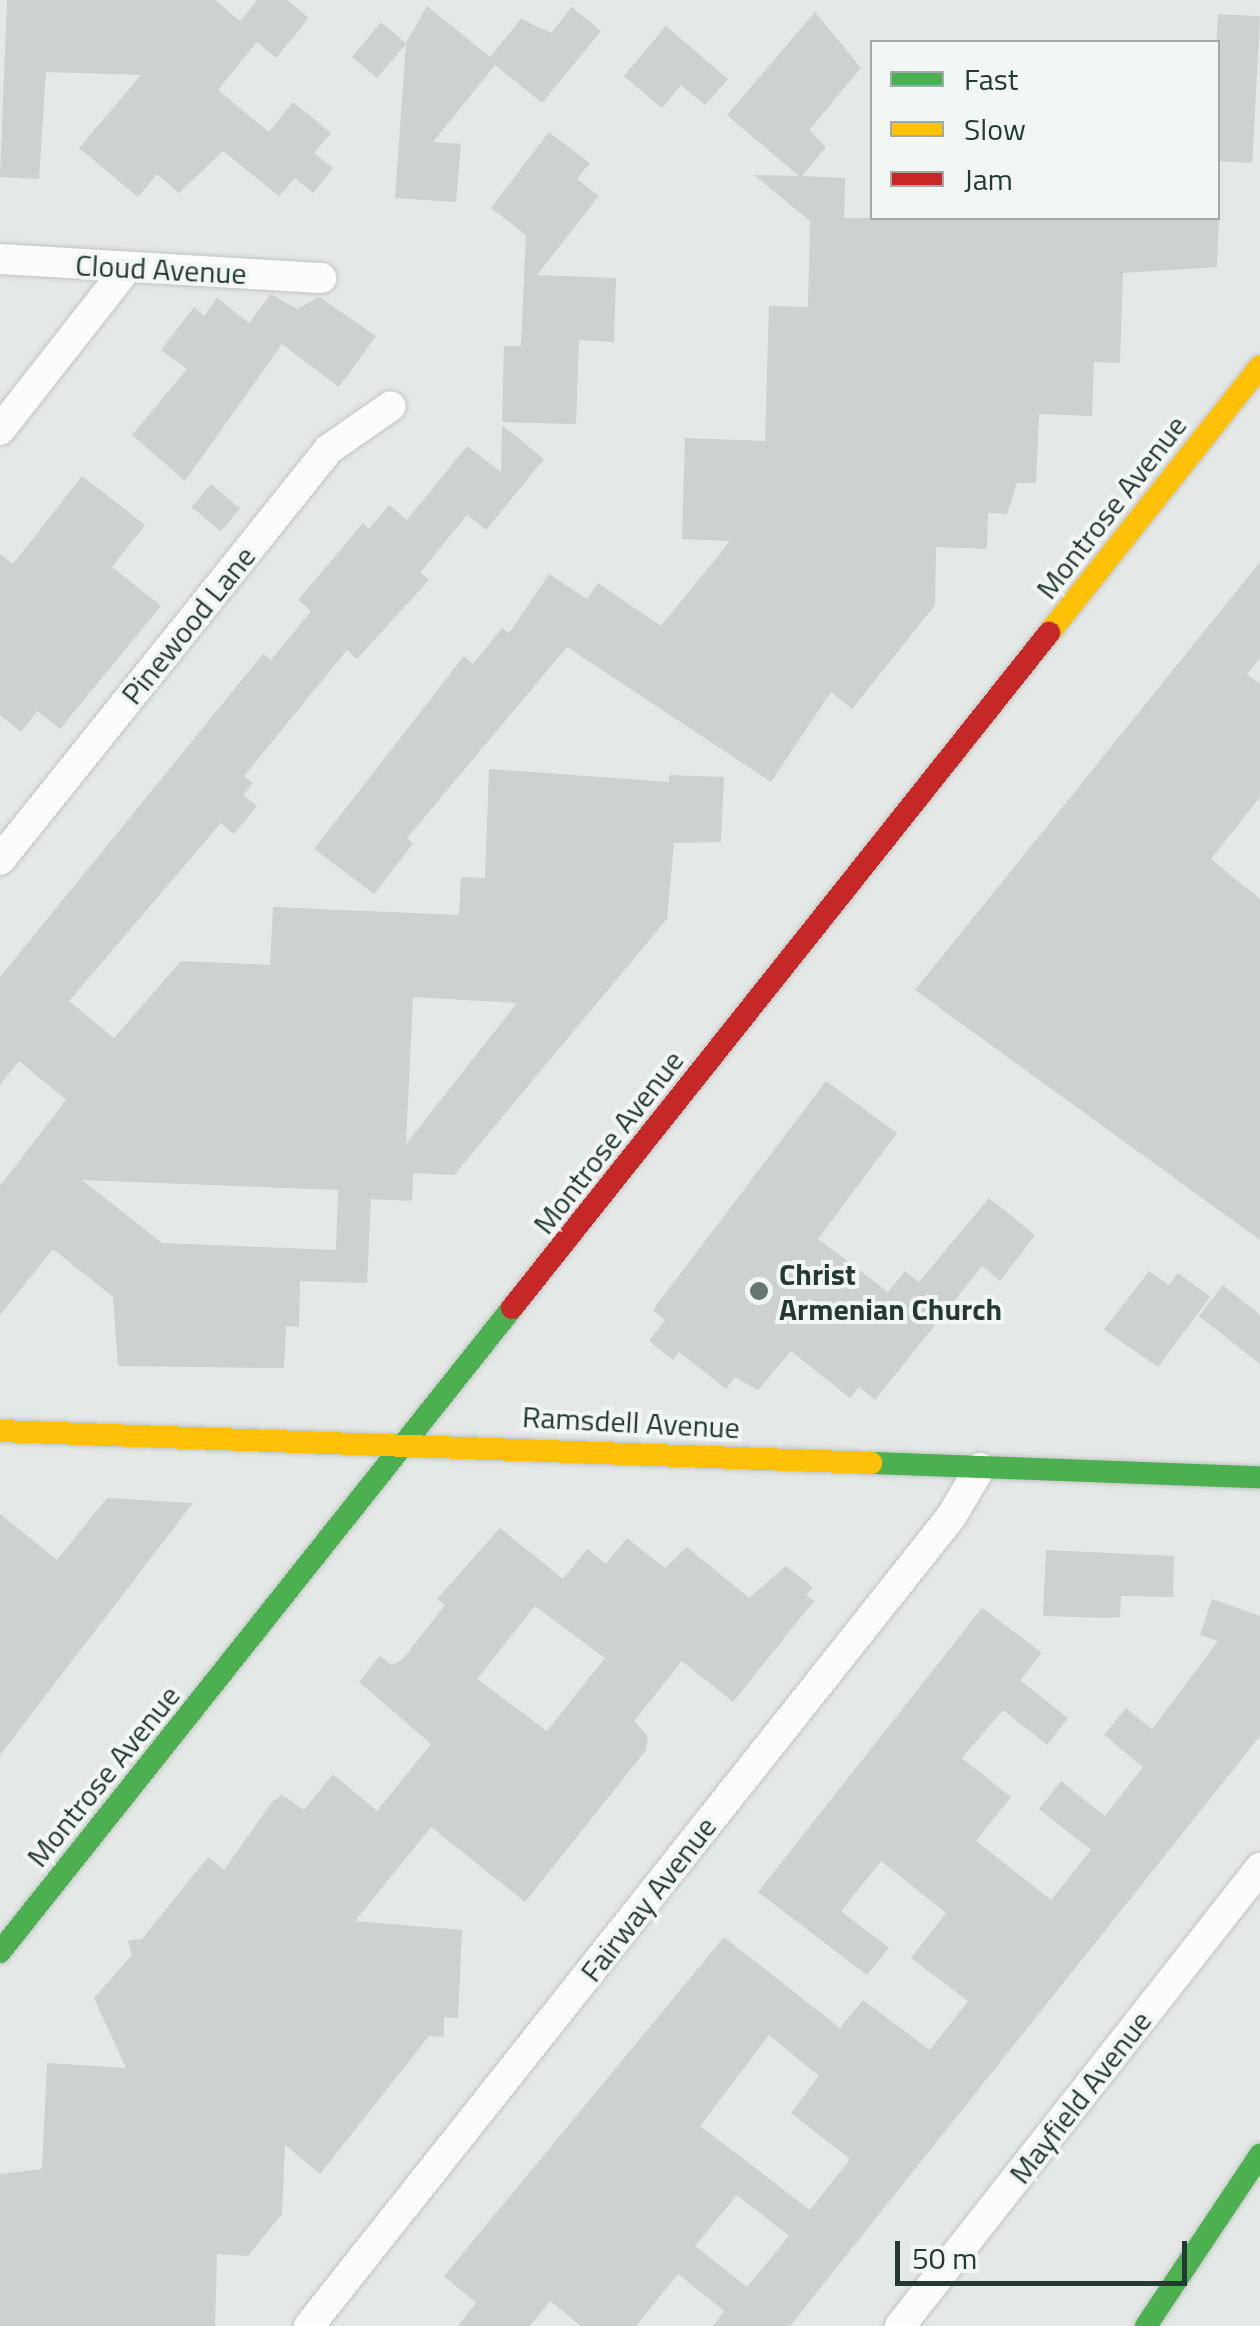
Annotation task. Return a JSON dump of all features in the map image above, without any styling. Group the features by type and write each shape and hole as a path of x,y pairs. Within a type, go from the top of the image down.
{"main road":[{"name":"Montrose Avenue","path":"0,1952 410,1442 1260,367"},
{"name":"Ramsdell Avenue","path":"0,1431 410,1442 1260,1477"},
{"path":"1146,2326 1260,2155"}],"street":[{"name":"Cloud Avenue","path":"0,259 321,278"},
{"path":"0,430 128,266"},
{"name":"Pinewood Lane","path":"0,860 330,450 391,406"},
{"name":"Fairway Avenue","path":"309,2326 952,1517 980,1468"},
{"name":"Mayfield Avenue","path":"900,2326 1260,1868"}],"building":[{"path":"7,0 215,0 240,21 257,0 287,0 309,18 276,58 257,42 218,90 269,132 293,102 331,133 314,153 333,168 313,193 295,178 279,196 223,151 179,193 157,174 138,197 79,148 141,75 46,72 39,179 0,177"},
{"path":"427,6 490,57 521,19 551,33 572,7 601,31 542,103 495,65 433,142 461,144 456,202 395,198 406,44 377,78 352,57 381,22 406,43"},
{"path":"815,12 861,68 809,130 826,147 802,176 845,178 844,218 1219,220 1217,267 1123,273 1120,363 1094,362 1092,416 1039,414 1036,483 1017,483 1007,514 988,513 987,549 936,547 935,605 852,709 831,692 771,782 567,647 407,838 413,844 374,894 314,849 464,656 473,664 502,628 509,633 549,574 587,599 598,583 661,626 730,541 682,539 685,438 765,441 769,306 808,307 810,221 754,175 799,176 727,115"},
{"path":"1218,14 1260,16 1252,163 1220,161"},
{"path":"666,26 728,79 705,105 681,85 662,108 624,76"},
{"path":"549,132 590,163 577,179 599,196 537,275 616,278 614,342 579,340 576,424 502,422 504,346 521,346 526,235 491,208"},
{"path":"271,294 297,309 319,297 376,336 339,387 282,344 185,481 132,435 187,369 161,350 194,307 204,316 217,298 249,323"},
{"path":"502,425 544,459 486,530 467,515 420,573 429,580 357,659 347,650 244,776 253,783 243,795 257,806 234,834 221,823 69,1001 114,1038 181,961 270,965 273,907 459,915 461,877 485,878 489,769 669,782 669,775 724,777 721,842 674,843 667,919 454,1175 413,1173 412,1201 371,1199 367,1283 300,1281 299,1327 286,1326 284,1368 118,1366 113,1297 53,1249 0,1315 0,1186 66,1100 19,1061 0,1085 0,977 263,654 271,660 311,611 298,600 363,523 369,529 389,505 407,520 467,446 501,472","holes":["413,997 517,1003 406,1144","82,1180 338,1190 336,1250 162,1243"]},
{"path":"82,476 145,525 112,567 161,606 60,729 37,711 21,732 0,715 0,554 13,564"},
{"path":"211,484 240,508 221,531 192,507"},
{"path":"1260,562 1260,658 1247,674 1260,684 1260,797 1211,859 1260,899 1260,1240 915,990"},
{"path":"826,1081 897,1133 818,1239 888,1292 905,1271 919,1282 989,1198 1035,1235 1000,1281 982,1266 875,1400 859,1387 850,1398 791,1351 758,1390 735,1377 726,1389 679,1352 673,1360 649,1341 665,1320 653,1310"},
{"path":"1149,1271 1169,1285 1178,1273 1210,1297 1158,1367 1104,1330"},
{"path":"1223,1285 1260,1315 1260,1364 1199,1316"},
{"path":"107,1498 193,1503 0,1755 0,1514 57,1560"},
{"path":"500,1528 563,1579 587,1549 606,1564 627,1538 665,1568 687,1547 749,1598 786,1566 813,1587 806,1595 814,1601 733,1702 682,1661 634,1721 648,1736 646,1750 525,1902 431,1827 355,1921 462,1930 458,2018 444,2017 444,2037 429,2036 320,2174 285,2145 282,2214 248,2256 217,2254 215,2326 0,2326 0,2174 42,2169 47,2063 126,2068 94,1998 132,1955 128,1941 142,1939 208,1857 224,1870 272,1802 282,1795 304,1810 333,1774 377,1811 431,1744 359,1682 380,1656 392,1665 403,1659 445,1605 437,1599","holes":["535,1606 605,1658 547,1731 477,1679"]},
{"path":"1046,1550 1174,1556 1173,1597 1121,1596 1120,1617 1043,1616"},
{"path":"1212,1599 1260,1616 1260,1736 790,2326 713,2326 724,2311 678,2274 636,2326 581,2326 550,2301 530,2326 458,2326 476,2303 444,2276 724,1937 840,2028 863,2000 930,2050 968,2001 911,1958 946,1913 881,1861 841,1911 889,1948 867,1975 758,1892 982,1608 1042,1653 1020,1680 1068,1718 1047,1745 1003,1710 962,1758 1011,1797 976,1841 1051,1900 1091,1850 1039,1809 1061,1781 1105,1816 1143,1767 1104,1735 1126,1708 1152,1729 1218,1641 1200,1635","holes":["769,2035 819,2076 791,2113 850,2159 810,2210 700,2126","737,2195 789,2236 747,2287 695,2246"]}],"traffic: fast":[{"path":"0,1952 512,1308"},
{"path":"871,1463 1260,1477"},
{"path":"1146,2326 1260,2155"}],"traffic: slow":[{"path":"1049,633 1260,367"},
{"path":"0,1431 871,1463"}],"traffic: jam":[{"path":"512,1308 1049,633"}],"place":[{"name":"Christ Armenian Church","path":"759,1291"}]}
